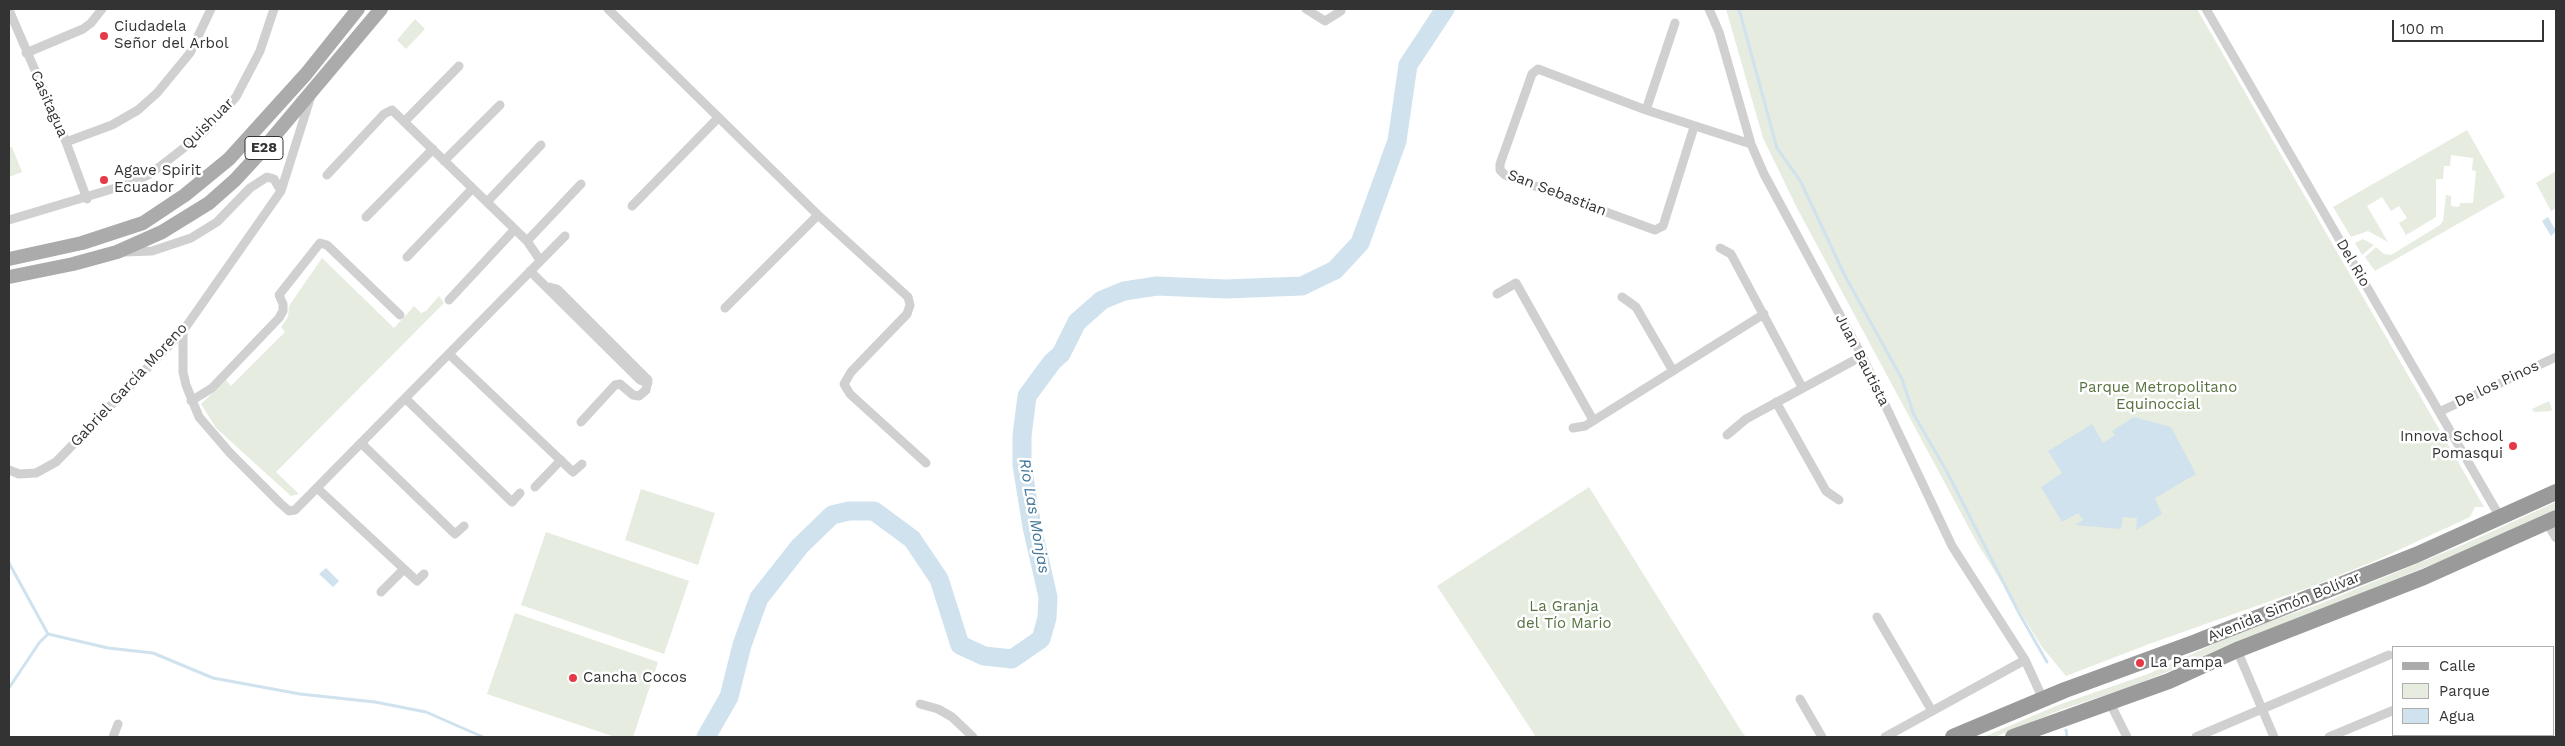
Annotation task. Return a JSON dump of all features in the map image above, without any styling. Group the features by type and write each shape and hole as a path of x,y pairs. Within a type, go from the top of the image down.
{"highway":[{"name":"Avenida Simón Bolívar","path":"1953,737 2043,699 2196,642 2416,555 2556,492"},
{"name":"Avenida Simón Bolívar","path":"2013,737 2169,681 2237,650 2424,577 2552,521"}],"main road":[{"name":"E28","path":"9,259 82,243 143,223 185,195 229,159 306,74 358,9"},
{"name":"E28","path":"9,277 73,264 117,252 162,232 208,203 235,180 312,93 381,9"}],"street":[{"path":"26,53 83,29 91,23 102,9"},
{"path":"66,142 112,125 138,110 157,94 190,53 211,9"},
{"name":"Quishuar","path":"9,220 86,199 132,183 150,174 203,133 223,113 236,96 260,51 274,9"},
{"path":"608,9 718,118 909,301 907,314 851,372 844,384 850,394 926,463"},
{"path":"1306,9 1325,21 1341,11"},
{"name":"Juan Bautista","path":"1709,9 1719,32 1751,144 1774,194 1862,356 1952,546 2025,660 2043,699"},
{"name":"Del Rio","path":"2206,9 2500,517"},
{"name":"Casitagua","path":"9,10 66,142 86,199"},
{"path":"1646,110 1675,23"},
{"path":"405,122 459,66"},
{"name":"San Sebastian","path":"1694,127 1663,226 1655,230 1504,175 1500,170 1500,164 1532,74 1538,69 1694,127 1751,144"},
{"name":"Gabriel García Moreno","path":"9,470 18,474 36,473 56,462 183,331 281,191 312,93"},
{"path":"444,161 500,105"},
{"path":"327,175 388,110 392,110 527,241 540,260"},
{"path":"632,206 718,118"},
{"path":"487,202 541,145"},
{"path":"366,217 433,149"},
{"path":"117,252 152,251 191,238 217,222 250,188 267,177 274,179 281,191"},
{"path":"527,241 582,184"},
{"path":"407,257 472,189"},
{"path":"725,308 818,215"},
{"path":"449,300 515,229"},
{"path":"183,331 183,372 191,401 199,417 230,453 289,511 295,510 565,236"},
{"path":"191,401 204,395 212,388 278,318 283,304 279,295 320,243 327,245 400,316"},
{"path":"1720,248 1731,254 1802,387"},
{"path":"530,271 549,287 552,295 640,380 648,383 646,390 639,396 633,395 620,384 615,386 581,422"},
{"path":"1497,294 1516,283 1593,420"},
{"path":"1622,297 1636,307 1673,371"},
{"path":"1573,428 1585,426 1764,314"},
{"path":"449,354 573,472 582,464"},
{"path":"1727,435 1746,419 1862,356"},
{"name":"De los Pinos","path":"2438,412 2556,357"},
{"path":"406,399 512,502 520,493"},
{"path":"1776,402 1826,491 1839,500"},
{"path":"362,444 455,534 464,526"},
{"path":"535,487 561,460"},
{"path":"317,488 417,581 424,574"},
{"path":"2552,521 2556,538"},
{"path":"382,592 404,569"},
{"path":"1877,616 1932,711"},
{"path":"2237,650 2274,737"},
{"path":"2196,737 2388,655"},
{"path":"1885,737 2025,660"},
{"path":"1800,699 1822,737"},
{"path":"2110,703 2127,737"},
{"path":"920,704 952,717 973,737"},
{"path":"2329,737 2392,711"},
{"path":"112,737 118,724"}],"green space":[{"name":"Parque Metropolitano Equinoccial","path":"1726,9 2197,9 2484,507 2475,507 2470,517 2377,560 2313,586 2149,644 2066,676 2042,647 1976,541 1797,208 1763,138"},
{"path":"415,19 425,29 406,49 397,40"},
{"path":"2467,130 2505,197 2375,271 2365,257 2376,247 2384,254 2391,255 2440,225 2443,221 2446,195 2451,196 2451,206 2459,207 2460,203 2473,203 2476,171 2472,170 2473,158 2451,155 2450,166 2444,166 2443,179 2436,179 2436,217 2406,235 2399,223 2407,218 2399,206 2391,211 2382,197 2367,206 2388,242 2368,231 2351,237 2333,207"},
{"path":"12,147 22,172 9,177 9,148"},
{"path":"2556,171 2556,208 2551,211 2536,183"},
{"path":"2363,239 2374,245 2362,255 2355,243"},
{"path":"322,258 394,328 414,306 421,313 426,311 439,296 444,303 276,472 299,494 291,496 216,428 201,404 226,380 231,386 285,332 281,327 288,317 289,306"},
{"path":"2549,401 2551,411 2534,412 2532,409"},
{"name":"La Granja del Tío Mario","path":"1589,487 1746,737 1536,737 1437,586"},
{"path":"641,489 715,513 698,565 625,540"},
{"path":"2556,502 2556,509 2470,549 2130,687 2063,709 1995,737 1983,737 2061,704 2148,674 2245,630 2320,604 2467,543"},
{"path":"546,532 689,581 664,654 521,605"},
{"name":"Cancha Cocos","path":"515,613 658,662 633,737 615,737 487,694"}],"water":[{"path":"2548,217 2556,231 2551,236 2542,221"},
{"path":"2134,417 2171,427 2196,474 2155,498 2162,514 2136,530 2137,518 2123,517 2121,529 2075,525 2083,520 2078,513 2062,522 2041,487 2062,473 2048,451 2092,424 2103,443 2115,435 2112,431"},
{"path":"326,568 339,581 333,587 319,574"}],"waterway":[{"name":"Rio Las Monjas","path":"706,737 729,697 742,645 759,598 800,546 832,515 849,511 874,511 912,539 939,579 960,645 984,656 1012,659 1041,639 1047,618 1048,597 1032,527 1022,465 1022,436 1027,396 1052,362 1061,354 1077,322 1102,300 1124,291 1157,286 1226,289 1302,286 1335,270 1360,243 1397,141 1408,65 1445,9"},
{"path":"1739,9 1777,148 1801,182 1844,274 1902,379 1914,415 1946,470 2019,613 2047,662"},
{"path":"9,563 48,634"},
{"path":"9,688 39,643 48,634 108,648 153,653 213,678 300,694 375,702 426,712 483,737"},
{"path":"2066,730 2067,737"}],"place":[{"name":"Ciudadela Señor del Arbol","path":"104,36"},
{"name":"Agave Spirit Ecuador","path":"104,180"},
{"name":"Innova School Pomasqui","path":"2513,446"},
{"name":"La Pampa","path":"2140,663"},
{"name":"Cancha Cocos","path":"573,678"}]}
